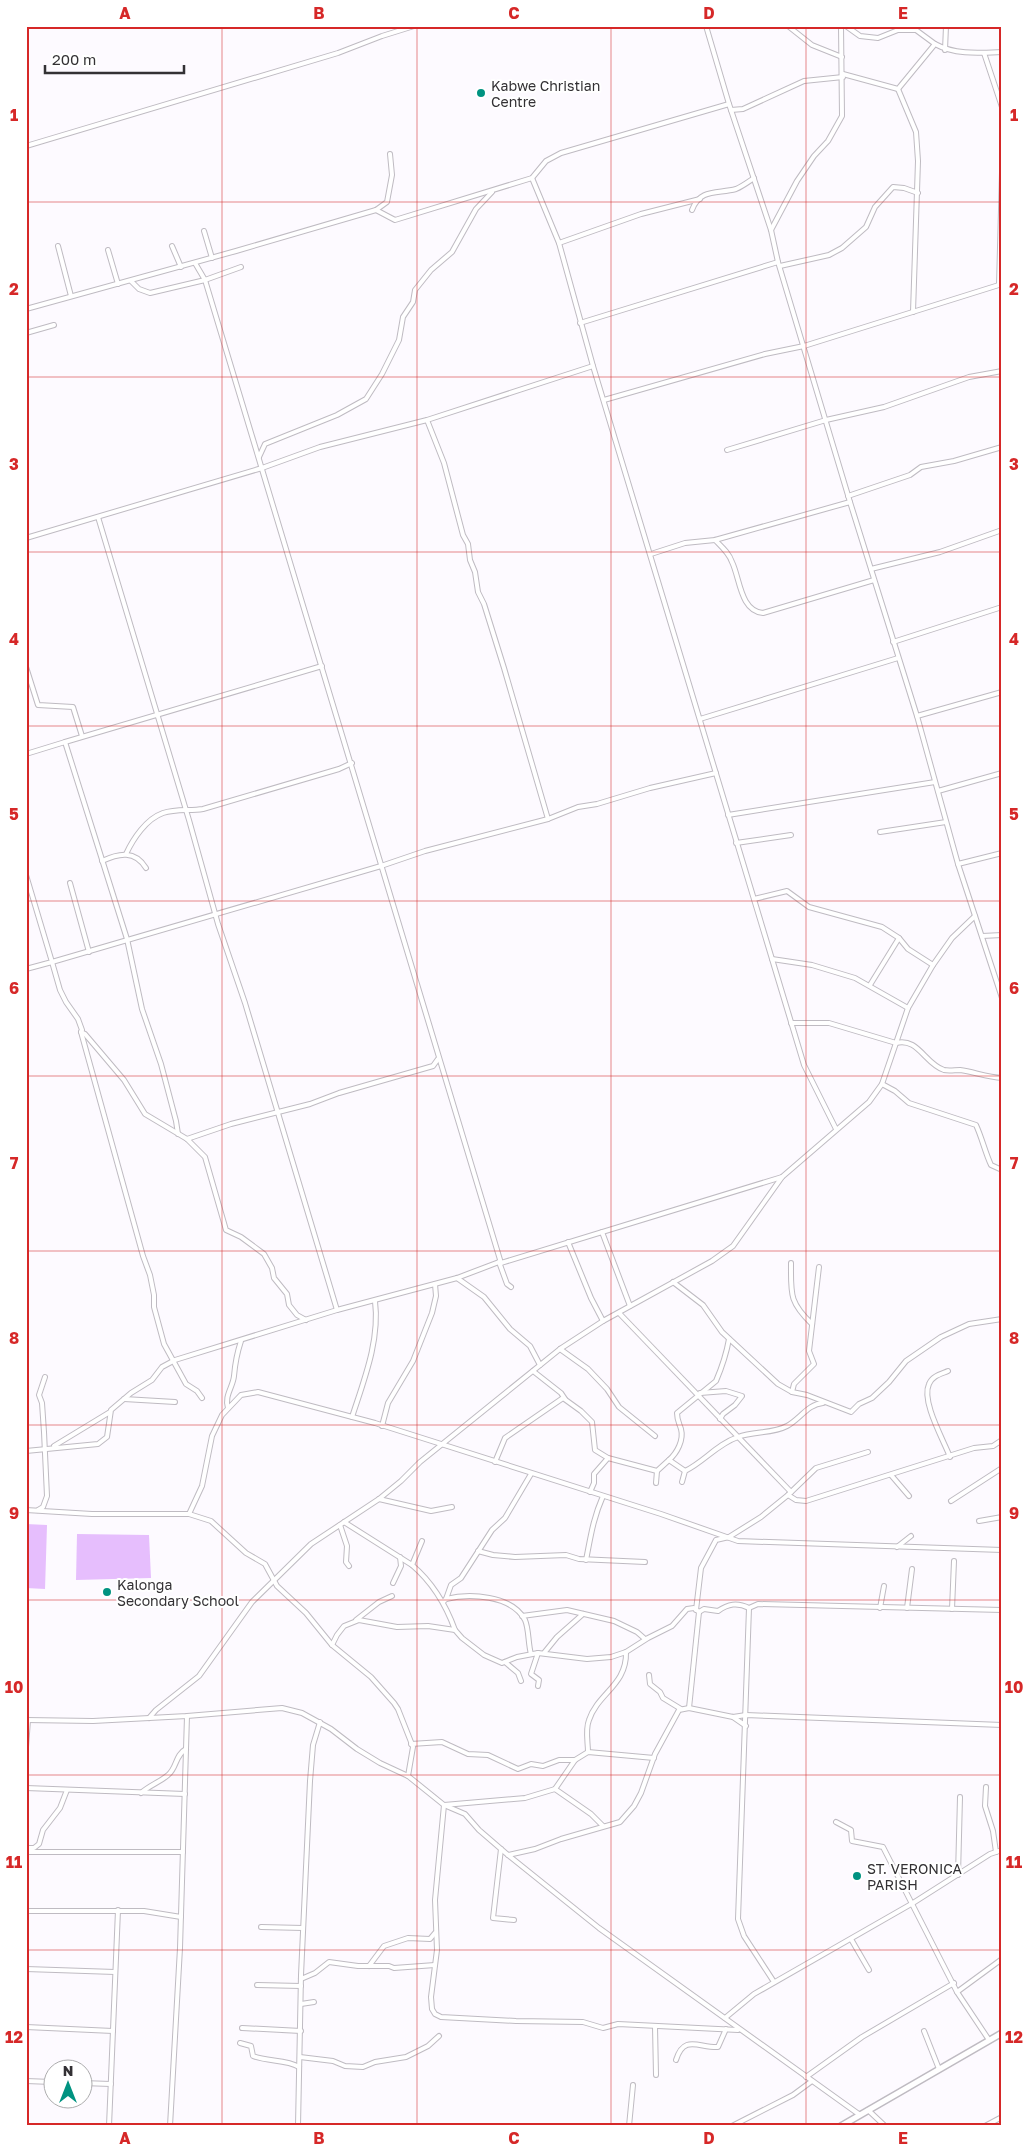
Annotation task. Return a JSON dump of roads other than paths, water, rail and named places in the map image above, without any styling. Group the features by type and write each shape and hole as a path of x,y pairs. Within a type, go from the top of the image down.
{"street":[{"path":"26,146 338,53 414,26"},
{"path":"706,26 728,104 771,230 778,262 848,496 917,716 958,864 1002,998"},
{"path":"788,26 812,45 842,57"},
{"path":"771,230 797,181 814,156 828,141 842,116 841,26"},
{"path":"846,26 860,36 878,38 898,30 916,30 946,50 984,53 1002,52"},
{"path":"946,26 946,50"},
{"path":"898,89 935,44"},
{"path":"984,53 1002,107"},
{"path":"731,110 743,109 804,81 843,76 898,89"},
{"path":"898,89 916,132 918,162 912,312"},
{"path":"376,210 394,220 492,192 532,178 546,161 561,152 728,104"},
{"path":"26,309 181,267 376,210 387,202 392,174 390,154"},
{"path":"604,400 765,354 804,346 1000,285 1002,172"},
{"path":"532,178 559,243 580,323 792,1023 809,1076 836,1129"},
{"path":"692,210 696,201 713,191 736,188 754,178"},
{"path":"780,266 829,255 842,248 866,227 875,207 893,187 904,188 918,193"},
{"path":"258,456 265,444 337,415 366,398 382,374 399,340 403,317 412,302 415,290 431,270 452,252 476,209 492,192"},
{"path":"559,243 641,214 700,199"},
{"path":"204,231 212,258"},
{"path":"58,246 71,296"},
{"path":"172,246 181,267"},
{"path":"108,250 118,284"},
{"path":"580,323 778,262"},
{"path":"195,263 206,280 352,762 438,1059 442,1067 500,1263 507,1284 511,1287"},
{"path":"131,281 139,289 150,293 206,280 241,267"},
{"path":"26,333 54,325"},
{"path":"26,538 262,468 320,446 427,420 593,366"},
{"path":"727,450 826,420 884,407 968,377 1002,371"},
{"path":"427,420 444,463 463,535 468,544 478,592 504,668 548,818"},
{"path":"848,496 910,476 921,467 954,461 1002,447"},
{"path":"650,554 685,544 715,540 850,502"},
{"path":"98,517 186,809 215,913 245,1003 337,1310"},
{"path":"871,569 940,552 1002,530"},
{"path":"715,540 733,562 738,585 748,604 759,613 874,580"},
{"path":"894,642 1002,607"},
{"path":"700,719 898,658"},
{"path":"26,754 322,666"},
{"path":"26,667 38,705 73,707 82,736"},
{"path":"917,716 1002,692"},
{"path":"65,742 127,939 142,1009 161,1064 178,1134"},
{"path":"126,854 133,838 155,818 164,813 186,809 203,809 339,768 352,762"},
{"path":"26,969 381,866 425,851 548,818 578,807 597,804 650,788 716,773"},
{"path":"938,791 1002,773"},
{"path":"728,815 935,782"},
{"path":"880,832 946,822"},
{"path":"736,842 791,835"},
{"path":"958,864 1002,853"},
{"path":"102,861 117,855 126,854 137,858 146,868"},
{"path":"26,875 60,990 78,1019 82,1030 143,1256 150,1275 154,1307 162,1340 186,1384 197,1391 202,1398"},
{"path":"70,883 89,952"},
{"path":"754,899 786,891 810,907 875,924 899,938 908,949 932,965"},
{"path":"149,1718 156,1710 199,1676 233,1626 274,1580 311,1544 379,1499 420,1462 560,1349 603,1321 712,1261 733,1246 782,1177 869,1102 882,1084 908,1008 932,965 952,938 975,916"},
{"path":"982,936 1002,935"},
{"path":"870,985 899,938"},
{"path":"772,959 812,965 855,978 908,1008"},
{"path":"792,1023 829,1023 896,1043 903,1041 910,1043 943,1070 960,1070 1002,1078"},
{"path":"81,1032 87,1036 124,1080 145,1114 187,1140 206,1160 226,1230 241,1236 264,1254 270,1264 274,1278 287,1294 289,1305 306,1320"},
{"path":"435,1065 438,1059"},
{"path":"187,1140 231,1124 310,1104 339,1093 435,1065 442,1067"},
{"path":"882,1084 895,1091 909,1103 976,1125 987,1150 991,1165 1002,1170"},
{"path":"52,1448 110,1412 124,1399 152,1380 164,1366 173,1361 337,1310 457,1278 500,1263 782,1177"},
{"path":"602,1232 630,1306"},
{"path":"568,1242 591,1298 603,1321"},
{"path":"792,1263 793,1300 802,1316 812,1324"},
{"path":"792,1392 794,1384 814,1364 809,1351 819,1267"},
{"path":"457,1278 484,1297 510,1329 530,1346 540,1365"},
{"path":"673,1282 703,1305 730,1339 778,1384 792,1392 851,1412 878,1393 906,1361 941,1337 969,1324 1002,1319"},
{"path":"382,1426 388,1403 413,1361 430,1320 436,1296 435,1284"},
{"path":"352,1417 372,1348 376,1318 375,1301"},
{"path":"619,1313 698,1394 796,1500 806,1501 847,1486 891,1475 974,1448 992,1446 1002,1440"},
{"path":"656,1483 657,1472 676,1454 681,1435 681,1428 677,1422 677,1413 716,1381 717,1375 723,1369 730,1339"},
{"path":"228,1408 226,1400 235,1375 234,1369 241,1341"},
{"path":"560,1349 588,1369 607,1389 619,1407 655,1436"},
{"path":"533,1371 561,1393 565,1399 592,1422 595,1450 608,1458 657,1472"},
{"path":"948,1371 932,1379 928,1384 927,1395 930,1412 950,1457"},
{"path":"38,1510 45,1503 47,1496 42,1403 39,1395 45,1377"},
{"path":"698,1394 726,1391 742,1396 735,1406 723,1414 720,1419"},
{"path":"189,1514 202,1486 212,1436 228,1408 241,1395 258,1392 382,1426 748,1542 1002,1550"},
{"path":"495,1462 505,1438 561,1398 565,1399"},
{"path":"124,1399 175,1402"},
{"path":"685,1471 694,1467 717,1448 737,1437 773,1431 788,1425 817,1403 825,1403"},
{"path":"26,1451 98,1444 107,1437 110,1412"},
{"path":"689,1708 702,1566 716,1540 729,1537 760,1517 790,1494 816,1468 868,1452"},
{"path":"590,1492 594,1483 594,1474 608,1458"},
{"path":"669,1460 685,1471"},
{"path":"951,1501 1002,1468"},
{"path":"682,1482 685,1471"},
{"path":"444,1600 451,1585 461,1578 492,1530 505,1518 531,1474"},
{"path":"891,1475 909,1496"},
{"path":"586,1560 592,1535 591,1526 603,1496"},
{"path":"379,1499 431,1511 452,1508"},
{"path":"26,1510 92,1514 189,1514 217,1526 246,1552 265,1564 281,1590 306,1613 332,1645 371,1677 394,1703 411,1744 411,1762 408,1776"},
{"path":"980,1521 1002,1517"},
{"path":"344,1522 422,1573 444,1600 455,1630 462,1638 484,1654 502,1663 517,1657 538,1653 597,1658 611,1657 626,1652 645,1639 672,1626 684,1611 691,1608 698,1611 704,1608 718,1611 729,1604 744,1605 749,1608"},
{"path":"340,1525 346,1546 346,1562 350,1566"},
{"path":"897,1547 911,1536"},
{"path":"412,1565 422,1541"},
{"path":"478,1551 515,1557 566,1555 586,1560 646,1562"},
{"path":"393,1583 401,1566 400,1557"},
{"path":"952,1609 954,1561"},
{"path":"907,1608 912,1569"},
{"path":"880,1608 884,1586"},
{"path":"332,1645 344,1626 356,1620 378,1602 392,1596"},
{"path":"444,1600 462,1596 504,1602 522,1616 526,1624 531,1654"},
{"path":"749,1608 758,1604 1002,1610"},
{"path":"749,1608 738,1920 744,1936 774,1982"},
{"path":"522,1616 567,1610 601,1616 624,1625 645,1639"},
{"path":"544,1654 558,1637 584,1614"},
{"path":"356,1620 397,1627 428,1626 455,1630"},
{"path":"588,1752 588,1723 601,1701 622,1676 626,1652"},
{"path":"531,1674 538,1653"},
{"path":"505,1662 520,1675 521,1681"},
{"path":"520,1675 531,1674 539,1680 538,1686"},
{"path":"649,1675 650,1684 663,1698 681,1709"},
{"path":"26,1747 27,1720 93,1721 282,1708 302,1713 320,1722 380,1764 408,1776 444,1805 466,1814 479,1830 501,1849 599,1928 860,2115"},
{"path":"508,1855 535,1849 620,1822 634,1806 648,1778 654,1758 670,1724 681,1709 689,1708 732,1717 746,1715 1002,1725"},
{"path":"170,2126 181,1917 187,1716"},
{"path":"732,1717 746,1726"},
{"path":"298,2126 301,1979 312,1755 320,1722"},
{"path":"411,1744 442,1742 468,1754 488,1755 518,1769 531,1764 543,1766 560,1760 575,1760"},
{"path":"141,1793 170,1773 177,1756 186,1749"},
{"path":"444,1805 525,1798 555,1789 575,1760 588,1752 654,1758"},
{"path":"986,1787 985,1806 993,1832 996,1852"},
{"path":"26,1788 185,1794"},
{"path":"555,1789 591,1814 603,1826"},
{"path":"26,1850 34,1848 39,1844 43,1830 60,1808 67,1790"},
{"path":"958,1875 960,1797"},
{"path":"444,1805 435,1900 436,1964 431,1997 432,2009 435,2014 441,2017 583,2022 603,2028 618,2024 739,2030"},
{"path":"836,1822 851,1830 852,1841 883,1846 957,1992 989,2040"},
{"path":"501,1849 493,1918 514,1920"},
{"path":"26,1850 183,1852"},
{"path":"725,2018 745,2000 774,1982 1002,1850"},
{"path":"109,2126 118,1910"},
{"path":"26,1911 144,1911 181,1917"},
{"path":"262,1927 304,1928"},
{"path":"369,1966 384,1946 408,1938 430,1939 435,1932"},
{"path":"851,1939 869,1970"},
{"path":"957,1992 1002,1959"},
{"path":"301,1979 315,1973 327,1962 389,1966 394,1968 436,1964"},
{"path":"26,1969 115,1972"},
{"path":"806,2077 862,2036 954,1983"},
{"path":"257,1985 301,1986"},
{"path":"301,2004 314,2002"},
{"path":"655,2026 656,2075"},
{"path":"26,2027 113,2031"},
{"path":"242,2028 300,2031"},
{"path":"676,2060 678,2051 684,2046 697,2044 718,2047 726,2029"},
{"path":"924,2031 939,2069"},
{"path":"841,2126 1002,2033"},
{"path":"300,2057 333,2061 345,2066 363,2067 375,2062 406,2057 428,2046 439,2036"},
{"path":"240,2042 251,2046 254,2056 260,2059 294,2064 299,2067"},
{"path":"26,2081 42,2082"},
{"path":"732,2126 793,2095 812,2082"},
{"path":"92,2083 111,2084"},
{"path":"629,2126 633,2085"},
{"path":"868,2110 885,2126"},
{"path":"985,2126 1002,2117"}],"place":[{"name":"Kabwe Christian Centre","path":"481,93"},
{"name":"Kalonga Secondary School","path":"107,1592"},
{"name":"ST. VERONICA PARISH","path":"857,1876"}]}
